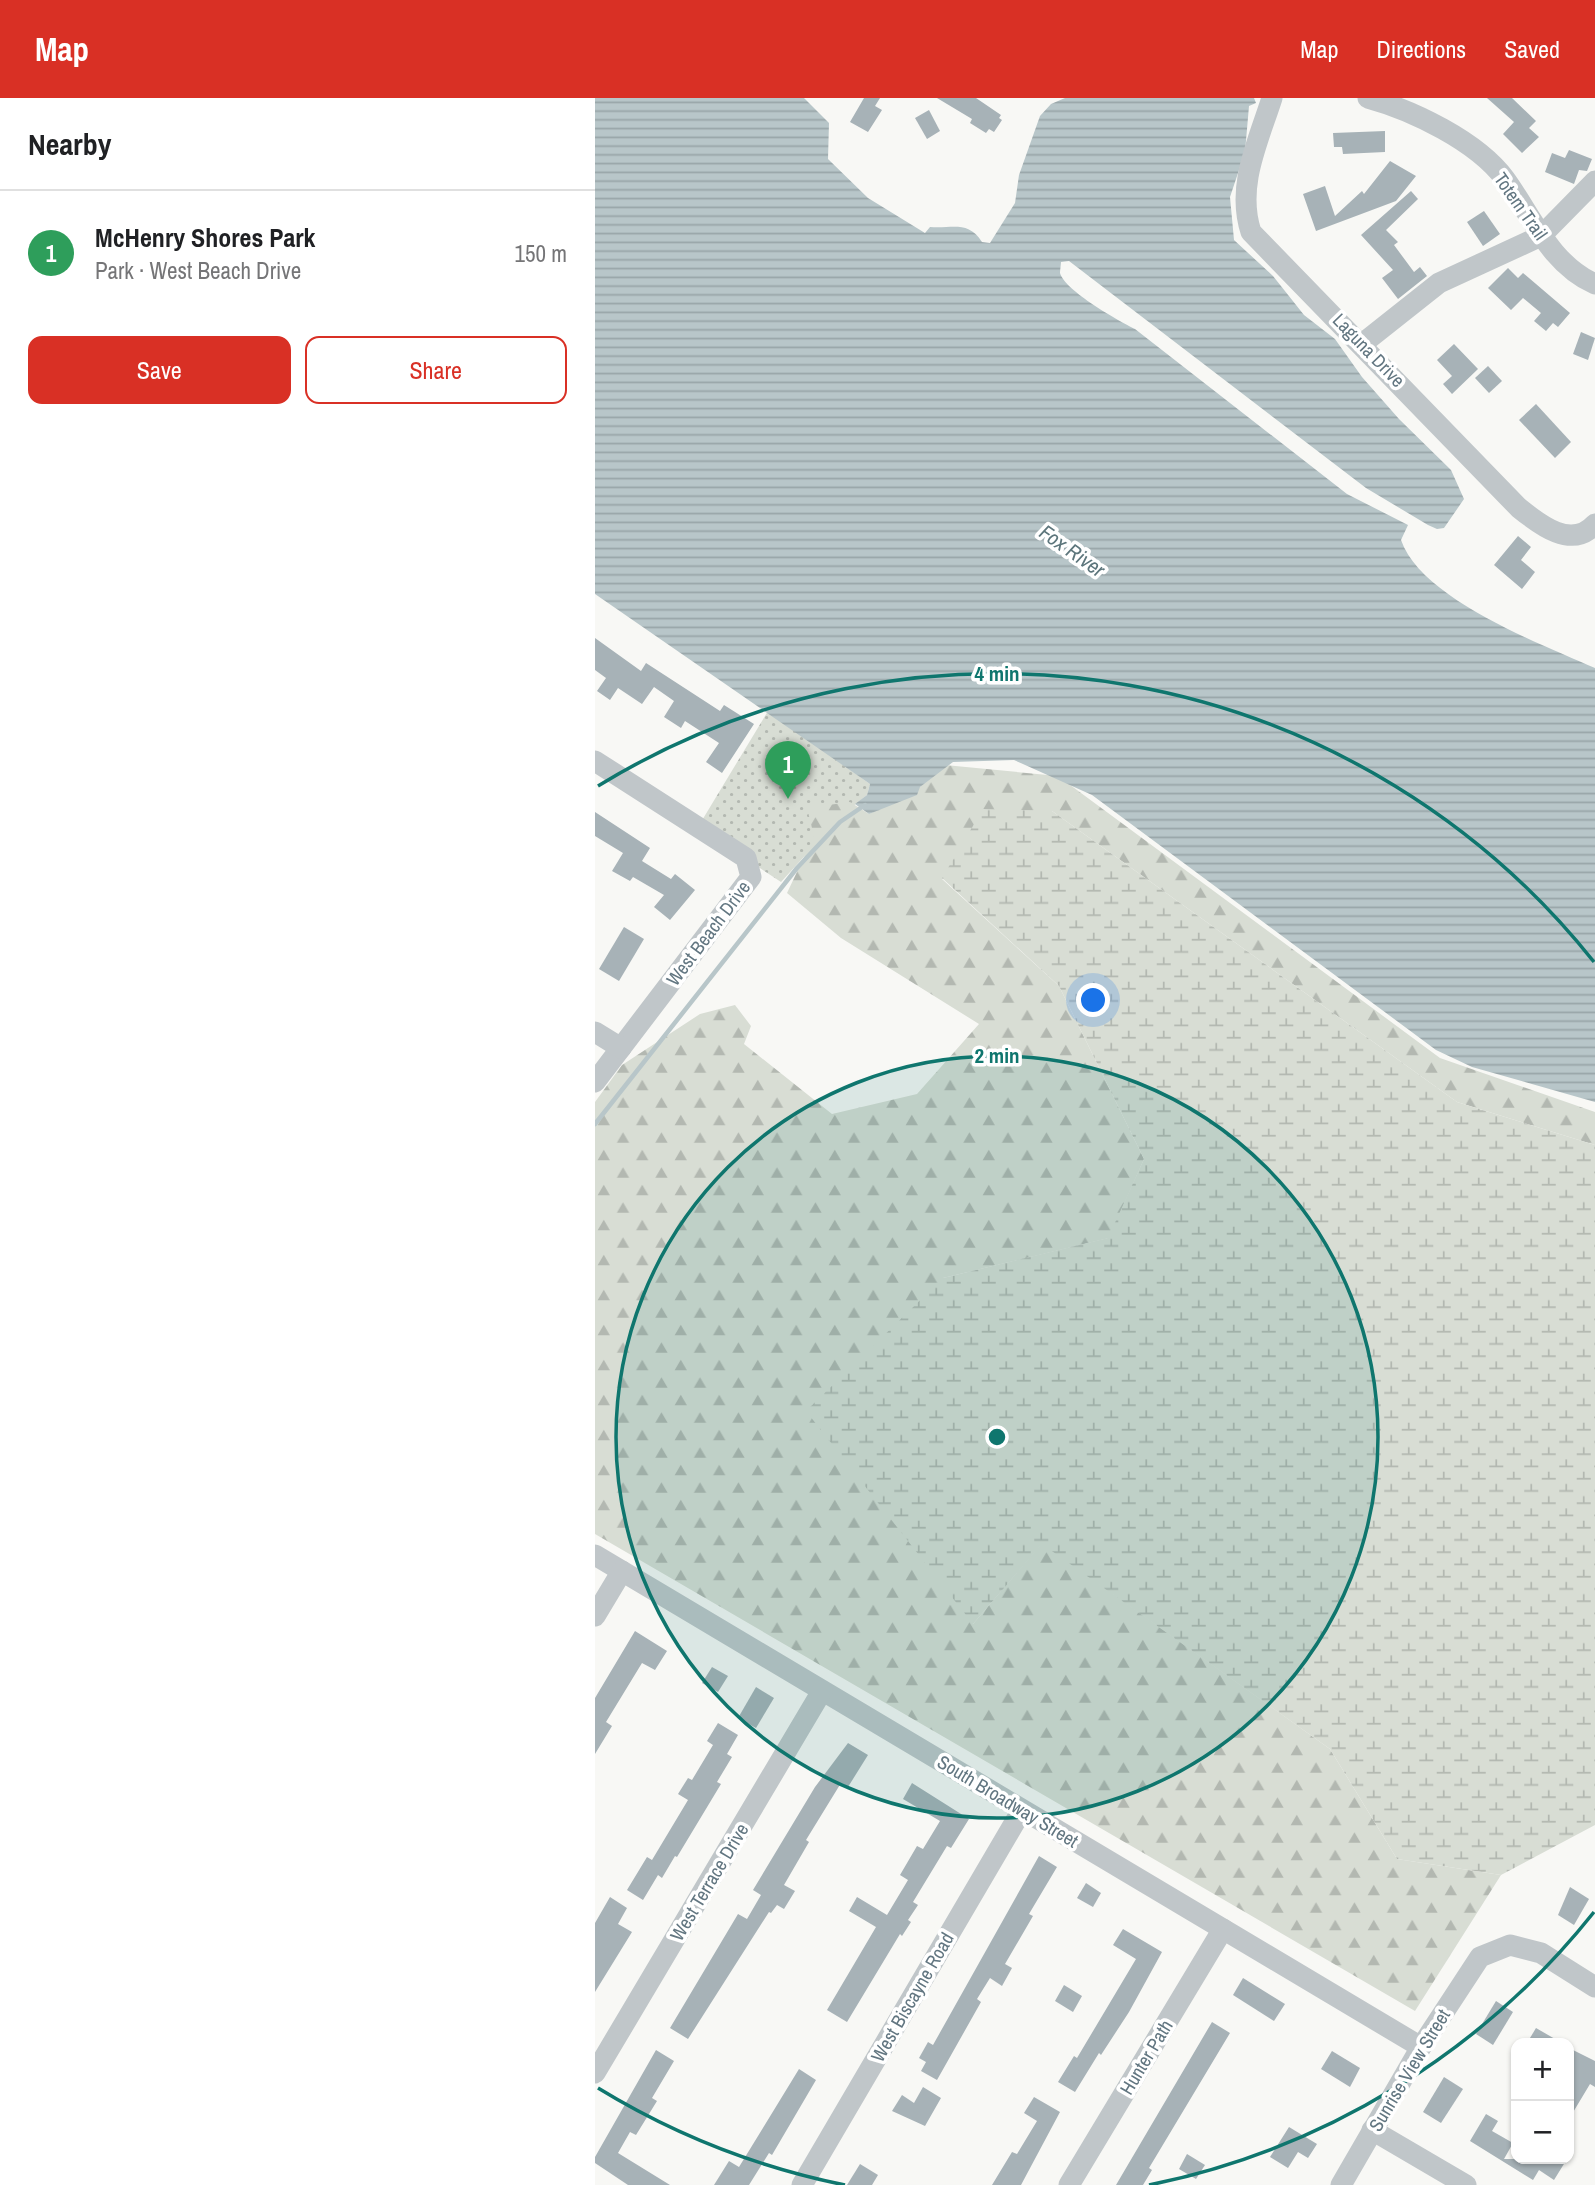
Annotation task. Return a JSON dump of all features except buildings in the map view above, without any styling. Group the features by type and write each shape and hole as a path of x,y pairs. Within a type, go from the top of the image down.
{"street":[{"name":"Laguna Drive","path":"1272,98 1244,189 1244,211 1251,232 1519,508 1543,527 1569,536 1588,531 1595,524"},
{"name":"Totem Trail","path":"1368,98 1437,126 1480,154 1504,177 1541,236 1560,258 1583,278 1595,284"},
{"path":"1362,344 1439,283 1541,236 1595,181"},
{"name":"West Beach Drive","path":"595,761 746,858 752,871 751,877 595,1082"},
{"path":"595,1032 621,1048"},
{"name":"South Broadway Street","path":"595,1555 1421,2047"},
{"path":"595,1616 622,1571"},
{"name":"West Terrace Drive","path":"595,2073 822,1691"},
{"name":"West Biscayne Road","path":"802,2185 1022,1810"},
{"name":"Hunter Path","path":"1069,2185 1223,1929"},
{"name":"Sunrise View Street","path":"1341,2185 1421,2047 1480,1957 1510,1945 1541,1954 1595,1987"},
{"path":"1372,2130 1466,2185"}],"green space":[{"path":"768,711 870,784 867,795 841,816 781,882 698,827"},
{"path":"945,765 1058,776 1440,1058 1595,1112 1595,1145 1457,1102 1052,811 942,879 1059,986 1144,1159 1109,1238 943,1278 973,1624 1042,1543 1330,1749 1397,1859 1501,1875 1415,2011 595,1534 595,1102 622,1065 700,1014 735,1005 751,1026 744,1044 832,1114 917,1094 979,1024 841,938 787,893 814,836 807,808 850,802 869,814 920,787"},
{"path":"983,809 1052,811 1457,1102 1595,1145 1595,1825 1501,1875 1397,1859 1330,1749 1042,1544 973,1624 806,1411 943,1278 1108,1238 1144,1159 1059,986 942,878"}],"water":[{"name":"Fox River","path":"595,98 804,98 829,123 828,159 868,198 925,233 930,227 959,227 971,231 982,242 990,243 1015,203 1019,175 1040,116 1051,104 1065,98 1254,98 1256,103 1249,106 1245,152 1230,197 1234,240 1273,276 1304,315 1335,339 1362,377 1399,419 1451,470 1464,499 1444,528 1437,529 1428,525 1366,488 1069,261 1061,262 1060,273 1082,297 1135,329 1347,494 1408,525 1401,540 1413,561 1432,582 1457,600 1515,633 1595,668 1595,1102 1472,1067 1436,1050 1092,795 1014,760 953,762 920,787 917,795 869,814 855,804 867,795 870,784 595,594"}],"waterway":[{"path":"595,1124 797,868 840,822 865,805"}],"place":[{"name":"McHenry Shores Park","path":"788,799"}]}
